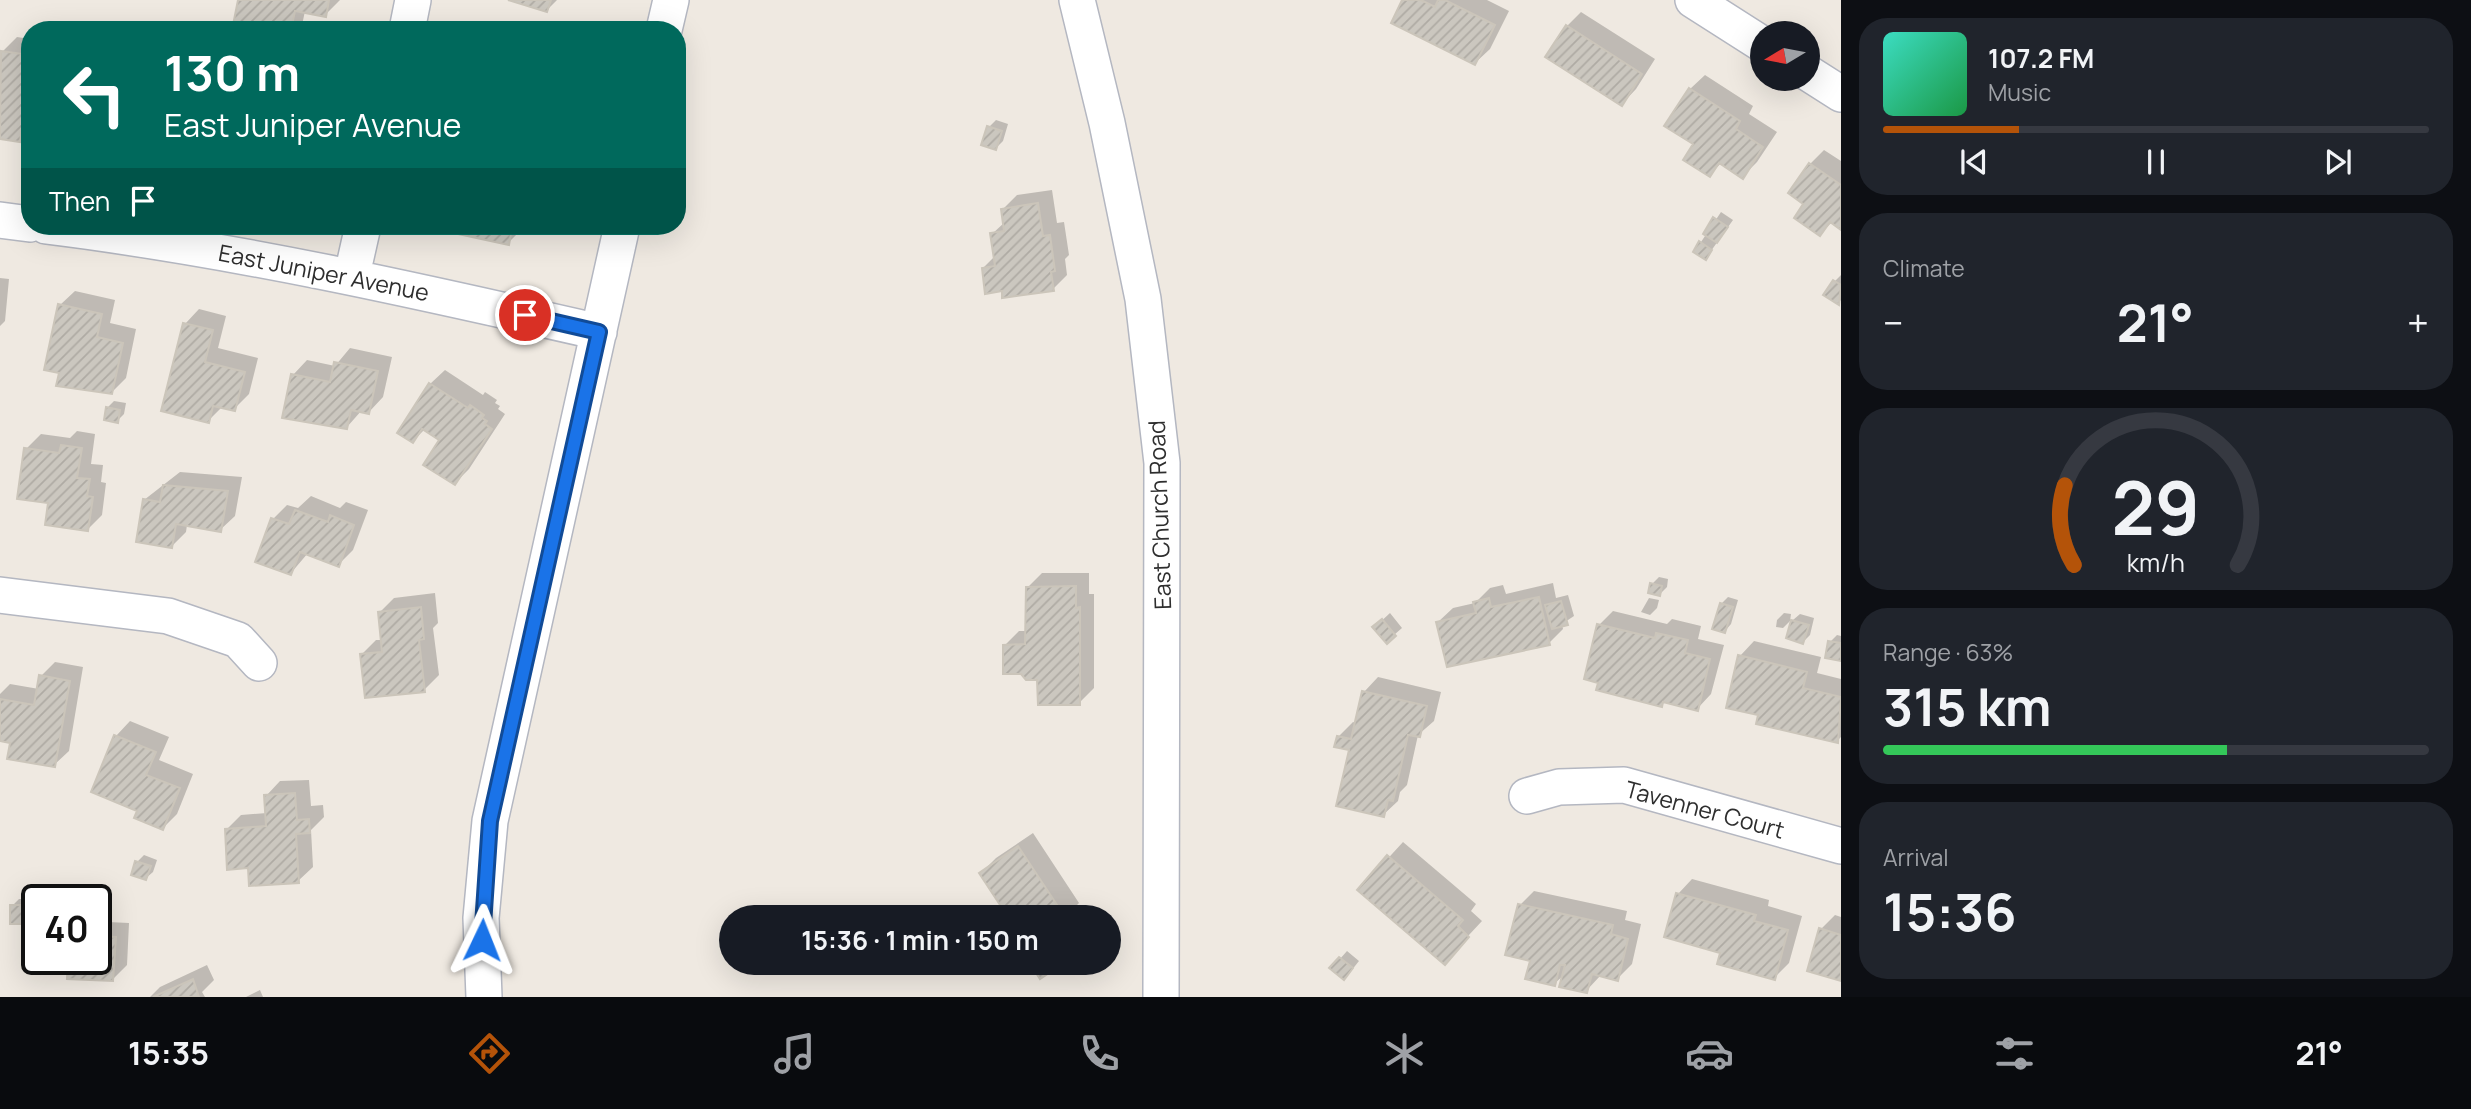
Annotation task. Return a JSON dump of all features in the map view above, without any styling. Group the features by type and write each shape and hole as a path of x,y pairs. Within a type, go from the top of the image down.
{"street":[{"path":"409,21 413,0"},
{"path":"666,21 671,0"},
{"name":"East Church Road","path":"1077,0 1107,123 1143,299 1162,463 1161,997"},
{"path":"1693,0 1750,36"},
{"path":"1820,81 1841,94"},
{"path":"0,220 21,223"},
{"name":"East Juniper Avenue","path":"123,235 352,275 599,332"},
{"path":"352,275 361,235"},
{"path":"484,997 481,918 490,821 620,235"},
{"path":"0,595 168,616 238,640 259,663"},
{"name":"Tavenner Court","path":"1527,796 1559,787 1624,785 1841,846"}],"building":[{"path":"238,0 329,0 326,17 295,11 293,21 234,21"},
{"path":"508,0 551,0 547,12"},
{"path":"1402,0 1421,0 1435,7 1438,0 1445,0 1495,25 1475,65 1391,23"},
{"path":"1566,25 1642,74 1622,106 1545,57"},
{"path":"1,51 21,54 21,134 20,142 0,139"},
{"path":"1689,88 1740,121 1736,129 1763,147 1743,179 1719,163 1710,177 1683,160 1693,144 1664,126"},
{"path":"987,126 1002,131 996,150 981,145"},
{"path":"1809,163 1841,185 1841,230 1830,222 1820,236 1794,218 1803,204 1788,193"},
{"path":"1038,203 1043,236 1050,235 1055,271 1051,272 1054,291 1002,298 1002,291 985,294 982,268 995,266 990,233 1004,231 1001,209"},
{"path":"1713,217 1728,227 1717,243 1703,234"},
{"path":"463,235 511,235 509,245"},
{"path":"1699,241 1712,250 1706,260 1693,252"},
{"path":"1833,280 1841,285 1839,305 1823,295"},
{"path":"58,304 102,314 97,337 123,343 112,394 56,386 59,373 44,370"},
{"path":"183,323 213,330 205,362 245,372 235,411 213,406 209,423 161,411"},
{"path":"334,362 378,371 369,414 351,410 347,429 282,418 291,374 330,382"},
{"path":"429,383 484,415 482,418 487,421 485,424 492,429 455,485 423,465 439,440 422,429 413,443 397,433"},
{"path":"106,407 120,410 118,423 104,420"},
{"path":"61,445 82,448 77,478 90,479 87,496 93,497 88,531 45,525 48,503 17,499 24,448 59,453"},
{"path":"163,485 228,491 221,532 176,524 172,548 136,542 143,499 160,502"},
{"path":"295,510 328,522 330,515 354,525 339,567 300,552 291,575 255,562 271,518 289,524"},
{"path":"1650,583 1662,586 1660,596 1648,593"},
{"path":"1076,586 1076,608 1080,607 1080,705 1038,705 1037,680 1026,680 1021,674 1003,674 1003,645 1025,644 1026,587"},
{"path":"1539,597 1550,645 1447,667 1436,622 1476,613 1473,602 1489,598 1491,607"},
{"path":"1561,601 1568,625 1552,629 1545,605"},
{"path":"1720,603 1733,607 1725,633 1712,629"},
{"path":"421,607 424,639 419,640 425,692 365,698 360,654 382,652 378,612"},
{"path":"1382,619 1396,636 1387,644 1372,627"},
{"path":"1791,620 1809,625 1803,644 1786,638"},
{"path":"1597,624 1655,638 1656,633 1688,640 1685,653 1710,659 1698,711 1663,702 1662,707 1596,690 1598,683 1584,679"},
{"path":"1828,641 1841,643 1841,661 1825,658"},
{"path":"1738,655 1807,672 1803,688 1841,697 1838,743 1756,724 1758,715 1726,708"},
{"path":"39,675 70,681 55,767 7,759 10,743 0,741 0,699 34,705"},
{"path":"1362,691 1427,706 1420,737 1408,735 1393,801 1388,800 1384,817 1336,806 1349,750 1334,747 1337,736 1351,739"},
{"path":"114,735 156,752 146,775 180,788 163,830 134,818 137,811 91,792"},
{"path":"295,793 297,820 309,819 310,833 296,834 299,883 249,886 248,868 227,870 225,829 266,826 264,795"},
{"path":"1018,846 1057,905 1000,905 979,873"},
{"path":"1387,855 1463,920 1458,926 1469,937 1445,965 1357,890"},
{"path":"135,861 151,866 146,880 131,875"},
{"path":"1676,893 1756,915 1754,921 1788,930 1775,980 1717,964 1720,953 1664,937"},
{"path":"1518,904 1613,925 1611,934 1628,939 1618,981 1592,974 1587,993 1559,987 1565,965 1560,965 1555,986 1525,979 1530,961 1505,955"},
{"path":"10,905 21,905 21,924 10,924"},
{"path":"1819,928 1841,935 1841,981 1807,971"},
{"path":"112,937 116,937 113,981 67,979 67,975 112,975"},
{"path":"1339,957 1353,968 1344,980 1329,968"},
{"path":"193,979 199,997 153,997"}],"route":[{"path":"482,940 481,918 490,821 599,332 525,315"}]}
